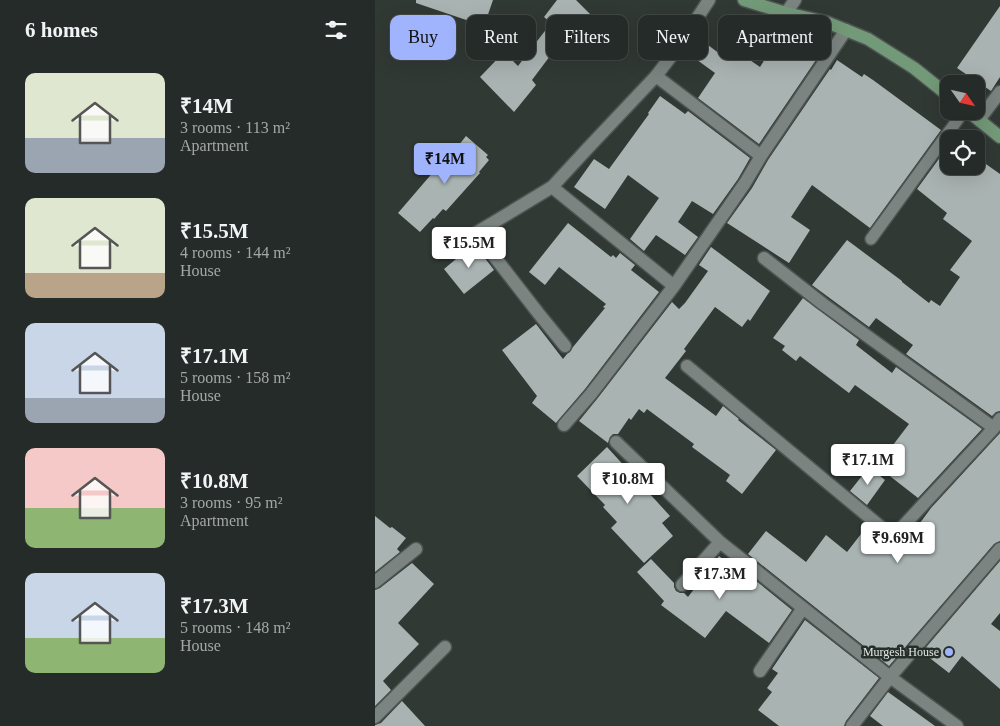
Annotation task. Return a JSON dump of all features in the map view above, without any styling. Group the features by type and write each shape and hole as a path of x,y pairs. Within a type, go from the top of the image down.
{"street":[{"path":"565,346 476,234 553,187 656,76 679,46 709,0"},
{"path":"744,0 786,13 827,22 846,30 868,40 914,68 940,89"},
{"path":"786,13 795,0"},
{"path":"564,425 591,394 674,286 846,30"},
{"path":"656,76 761,156"},
{"path":"985,112 1000,92"},
{"path":"979,120 1000,137"},
{"path":"553,187 674,286"},
{"path":"687,366 893,537 997,424 823,304 764,258"},
{"path":"616,442 720,542 890,677 957,726"},
{"path":"682,585 720,542"},
{"path":"852,726 890,677 1000,548"},
{"path":"375,582 416,549"},
{"path":"760,671 803,608"},
{"path":"375,717 445,647"}],"lane":[{"path":"871,239 957,120"}],"building":[{"path":"416,0 493,0 488,15 466,15 466,20 416,3"},
{"path":"557,0 576,0 591,15 546,15 546,19 544,17"},
{"path":"1000,6 1000,77 991,91 985,87 985,75 967,75 957,68"},
{"path":"546,30 547,60 532,80 536,85 514,112 480,77 496,60 512,60 518,66 523,60 536,60 536,43"},
{"path":"708,45 718,52 718,60 750,60 760,67 764,60 816,60 759,144 698,98 715,73 697,60 708,60"},
{"path":"837,60 862,77 864,74 941,130 870,228 812,185 791,217 810,230 789,263 727,223 752,188 768,160"},
{"path":"660,96 685,114 688,111 750,158 738,179 713,214 692,201 678,222 698,237 685,255 656,235 644,251 630,239 659,198 628,175 605,209 574,187 594,159 609,169"},
{"path":"466,136 488,155 486,157 489,160 446,211 443,209 420,232 398,213 441,163 443,165"},
{"path":"940,157 940,175 985,175 985,163 1000,174 1000,411 992,416 906,354 913,345 876,318 869,327 812,285 847,240 929,303 931,300 940,306 960,277 950,270 972,241 943,219 947,213 917,189"},
{"path":"568,223 611,257 613,255 616,258 620,253 635,265 631,270 659,292 585,389 556,423 532,403 537,396 502,350 536,324 563,359 605,308 603,307 606,304 559,267 545,285 529,272"},
{"path":"474,244 494,270 464,294 444,269"},
{"path":"711,247 770,291 750,321 748,319 742,327 715,307 684,349 686,351 665,378 716,416 723,406 776,450 742,494 726,481 730,475 692,447 694,444 647,409 644,413 639,409 631,420 629,418 618,434 613,434 610,437 608,443 579,421 672,302 679,309 685,303 708,271 699,265"},
{"path":"803,298 859,340 856,345 892,373 896,367 982,429 918,498 877,466 909,424 855,385 849,393 800,356 796,361 782,350 785,346 773,338"},
{"path":"1000,433 1000,541 994,544 889,666 748,554 766,531 806,562 826,535 847,552 861,534 877,547 879,545 895,557 931,508"},
{"path":"607,447 670,516 662,523 673,536 644,563 611,528 617,522 603,507 605,505 577,476"},
{"path":"869,467 885,480 867,505 850,491"},
{"path":"375,516 406,538 397,549 400,552 375,572"},
{"path":"719,556 737,570 739,567 792,610 769,643 726,611 705,638 661,605 664,601 637,572 651,559 674,583 676,591 684,593 688,597"},
{"path":"1000,561 1000,613 991,624 1000,631 1000,689 962,656 949,673 922,652"},
{"path":"412,563 434,584 398,623 419,644 383,681 391,690 375,706 375,590"},
{"path":"805,620 879,678 844,726 779,726 758,710 772,692 767,688 778,673 772,669"},
{"path":"888,692 935,726 883,726 870,716"},
{"path":"402,701 425,726 375,726 381,723"}],"place":[{"name":"Murgesh House","path":"949,652"}]}
